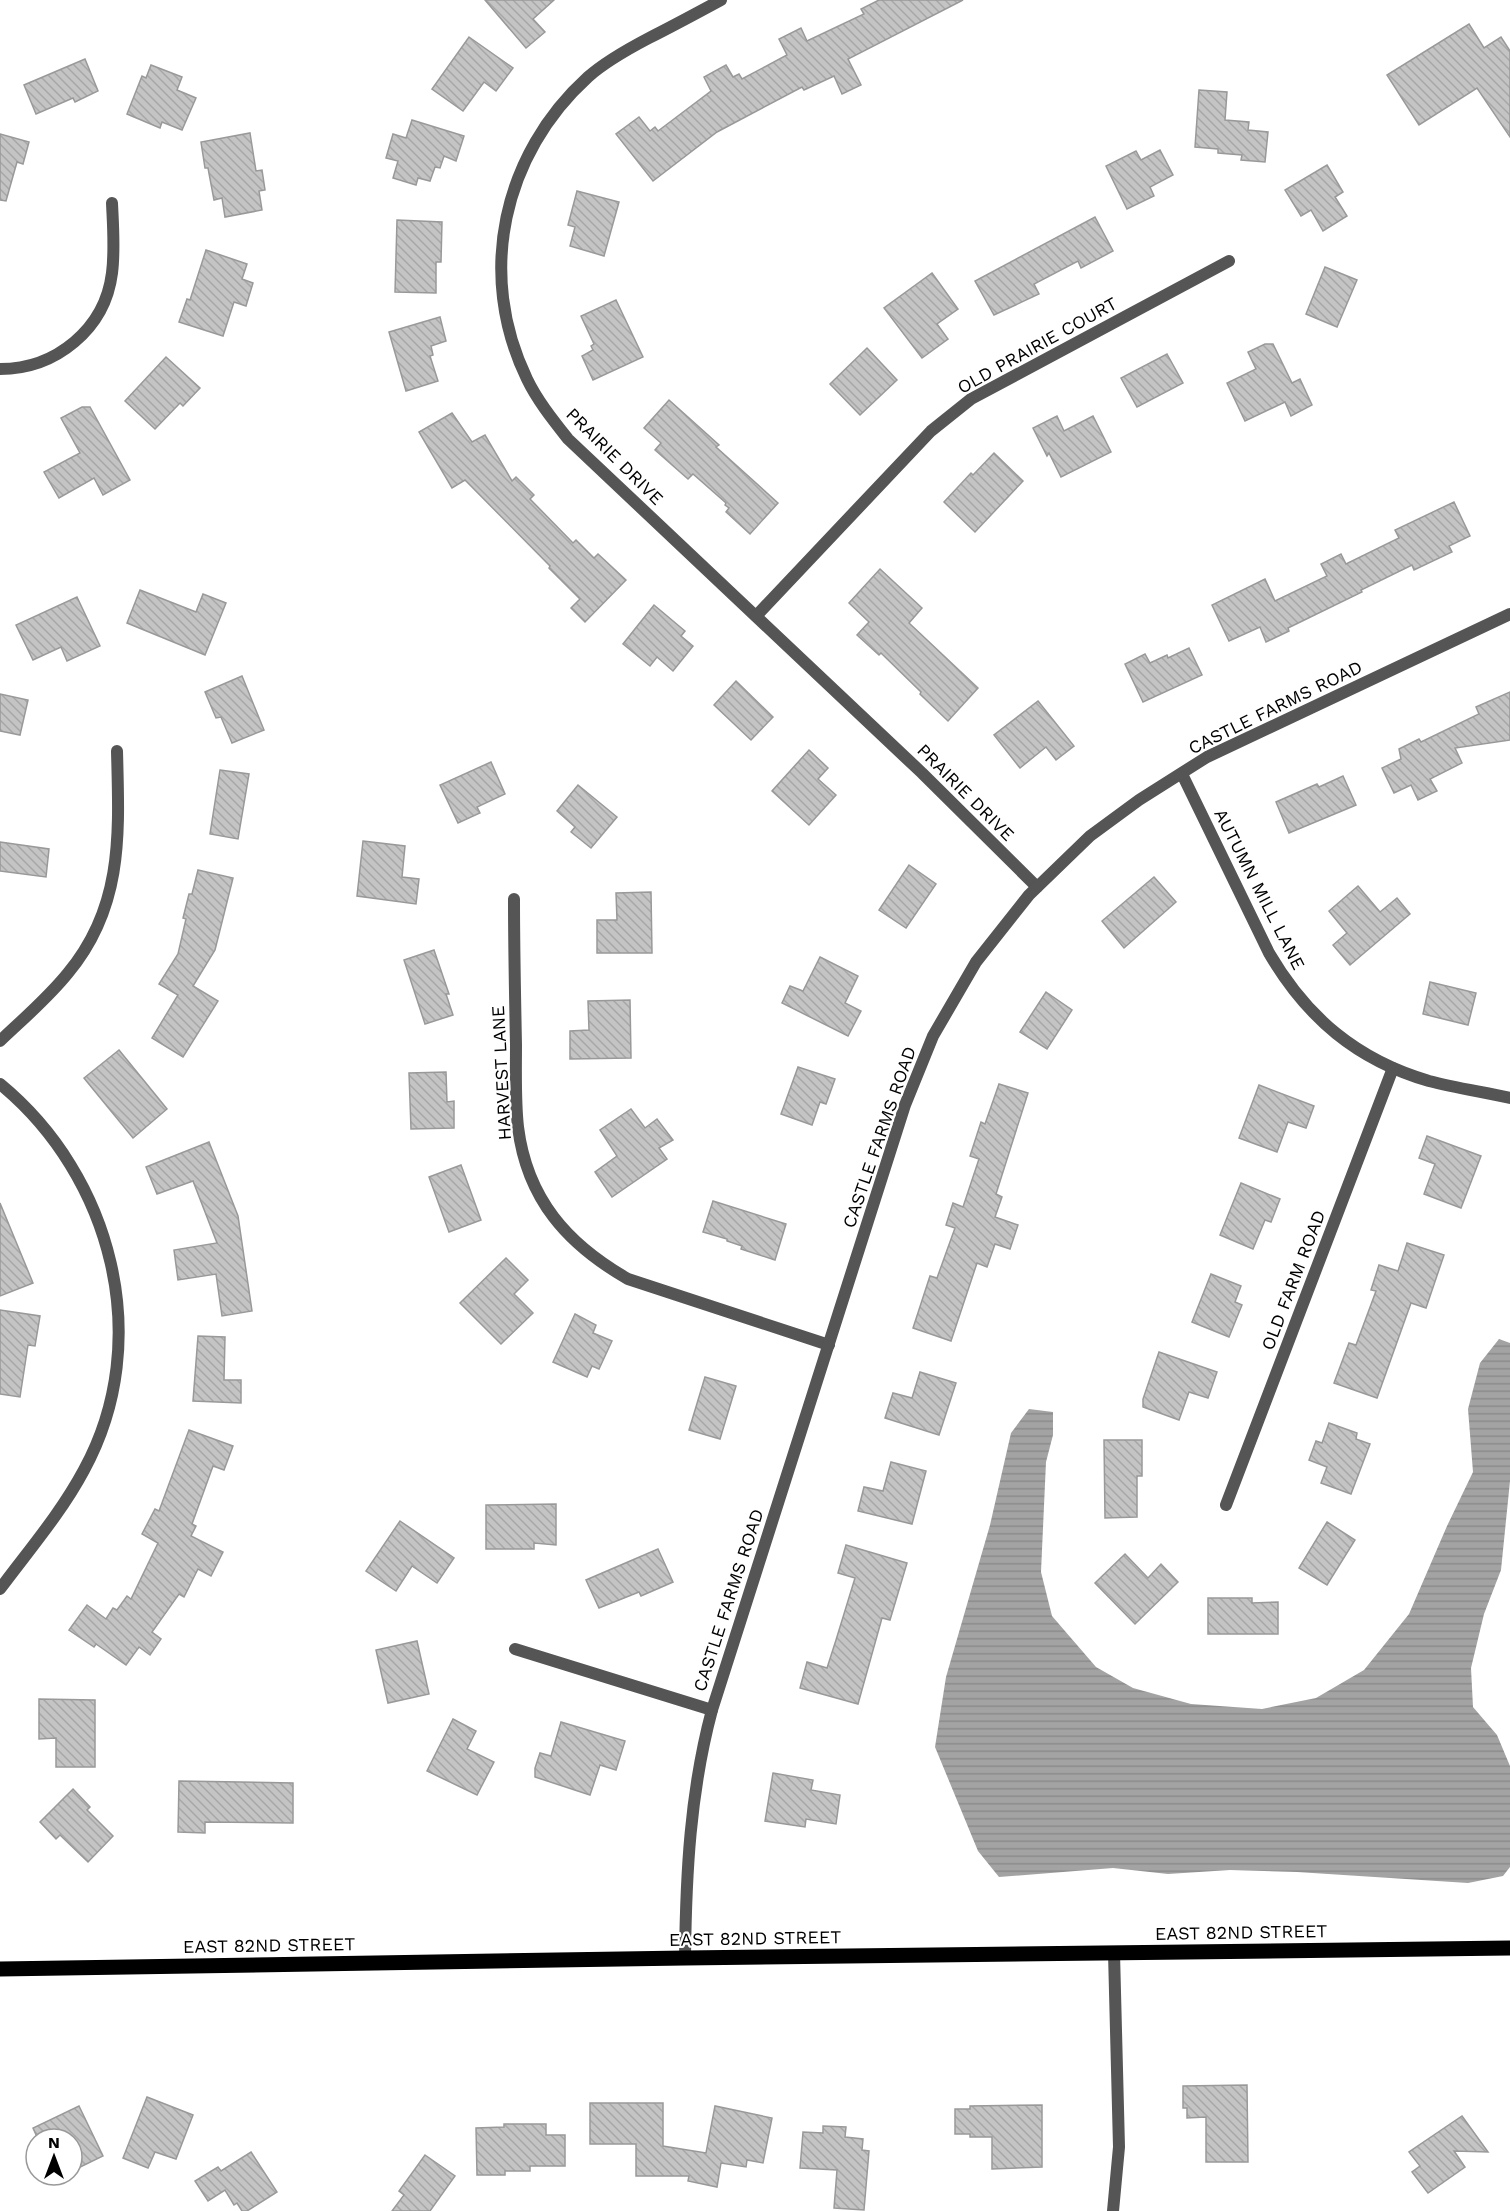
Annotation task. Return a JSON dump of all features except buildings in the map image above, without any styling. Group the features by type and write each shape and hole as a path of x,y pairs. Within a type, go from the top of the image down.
{"main road":[{"name":"EAST 82ND STREET","path":"0,1970 685,1958 1510,1948"}],"street":[{"name":"PRAIRIE DRIVE","path":"722,0 615,57 587,77 555,112 529,152 513,192 502,242 502,290 510,336 522,369 539,400 560,429 576,446 922,773 1037,887"},
{"path":"0,369 30,365 52,358 81,337 95,318 106,297 112,274 112,203"},
{"name":"OLD PRAIRIE COURT","path":"756,616 943,419 970,399 1229,261"},
{"name":"CASTLE FARMS ROAD","path":"685,1958 687,1868 691,1818 698,1770 712,1710 905,1105 931,1042 950,1004 976,962 1012,914 1063,861 1100,828 1207,757 1510,614"},
{"path":"0,1041 67,975 99,924 111,889 117,855 117,751"},
{"name":"AUTUMN MILL LANE","path":"1182,774 1269,954 1288,985 1307,1008 1342,1039 1393,1068 1427,1080 1510,1098"},
{"name":"HARVEST LANE","path":"514,899 517,1118 527,1165 548,1209 579,1246 628,1279 829,1345"},
{"name":"OLD FARM ROAD","path":"1226,1505 1393,1068"},
{"path":"0,1084 18,1099 50,1134 71,1163 88,1194 102,1227 111,1262 116,1285 118,1328 112,1391 99,1436 85,1469 60,1509 0,1589"},
{"path":"514,1649 712,1710"},
{"path":"1113,2211 1119,2146 1114,1953"}],"shaded area":[{"path":"1499,1339 1510,1343 1510,1481 1501,1570 1484,1614 1471,1668 1473,1707 1497,1735 1510,1766 1510,1867 1503,1876 1468,1883 1297,1872 1230,1870 1168,1874 1113,1868 999,1877 978,1851 935,1747 946,1677 990,1525 1011,1433 1029,1409 1053,1412 1053,1435 1046,1462 1041,1572 1052,1616 1096,1667 1133,1688 1191,1704 1262,1709 1316,1698 1364,1670 1409,1614 1473,1472 1468,1409 1480,1363"}]}
